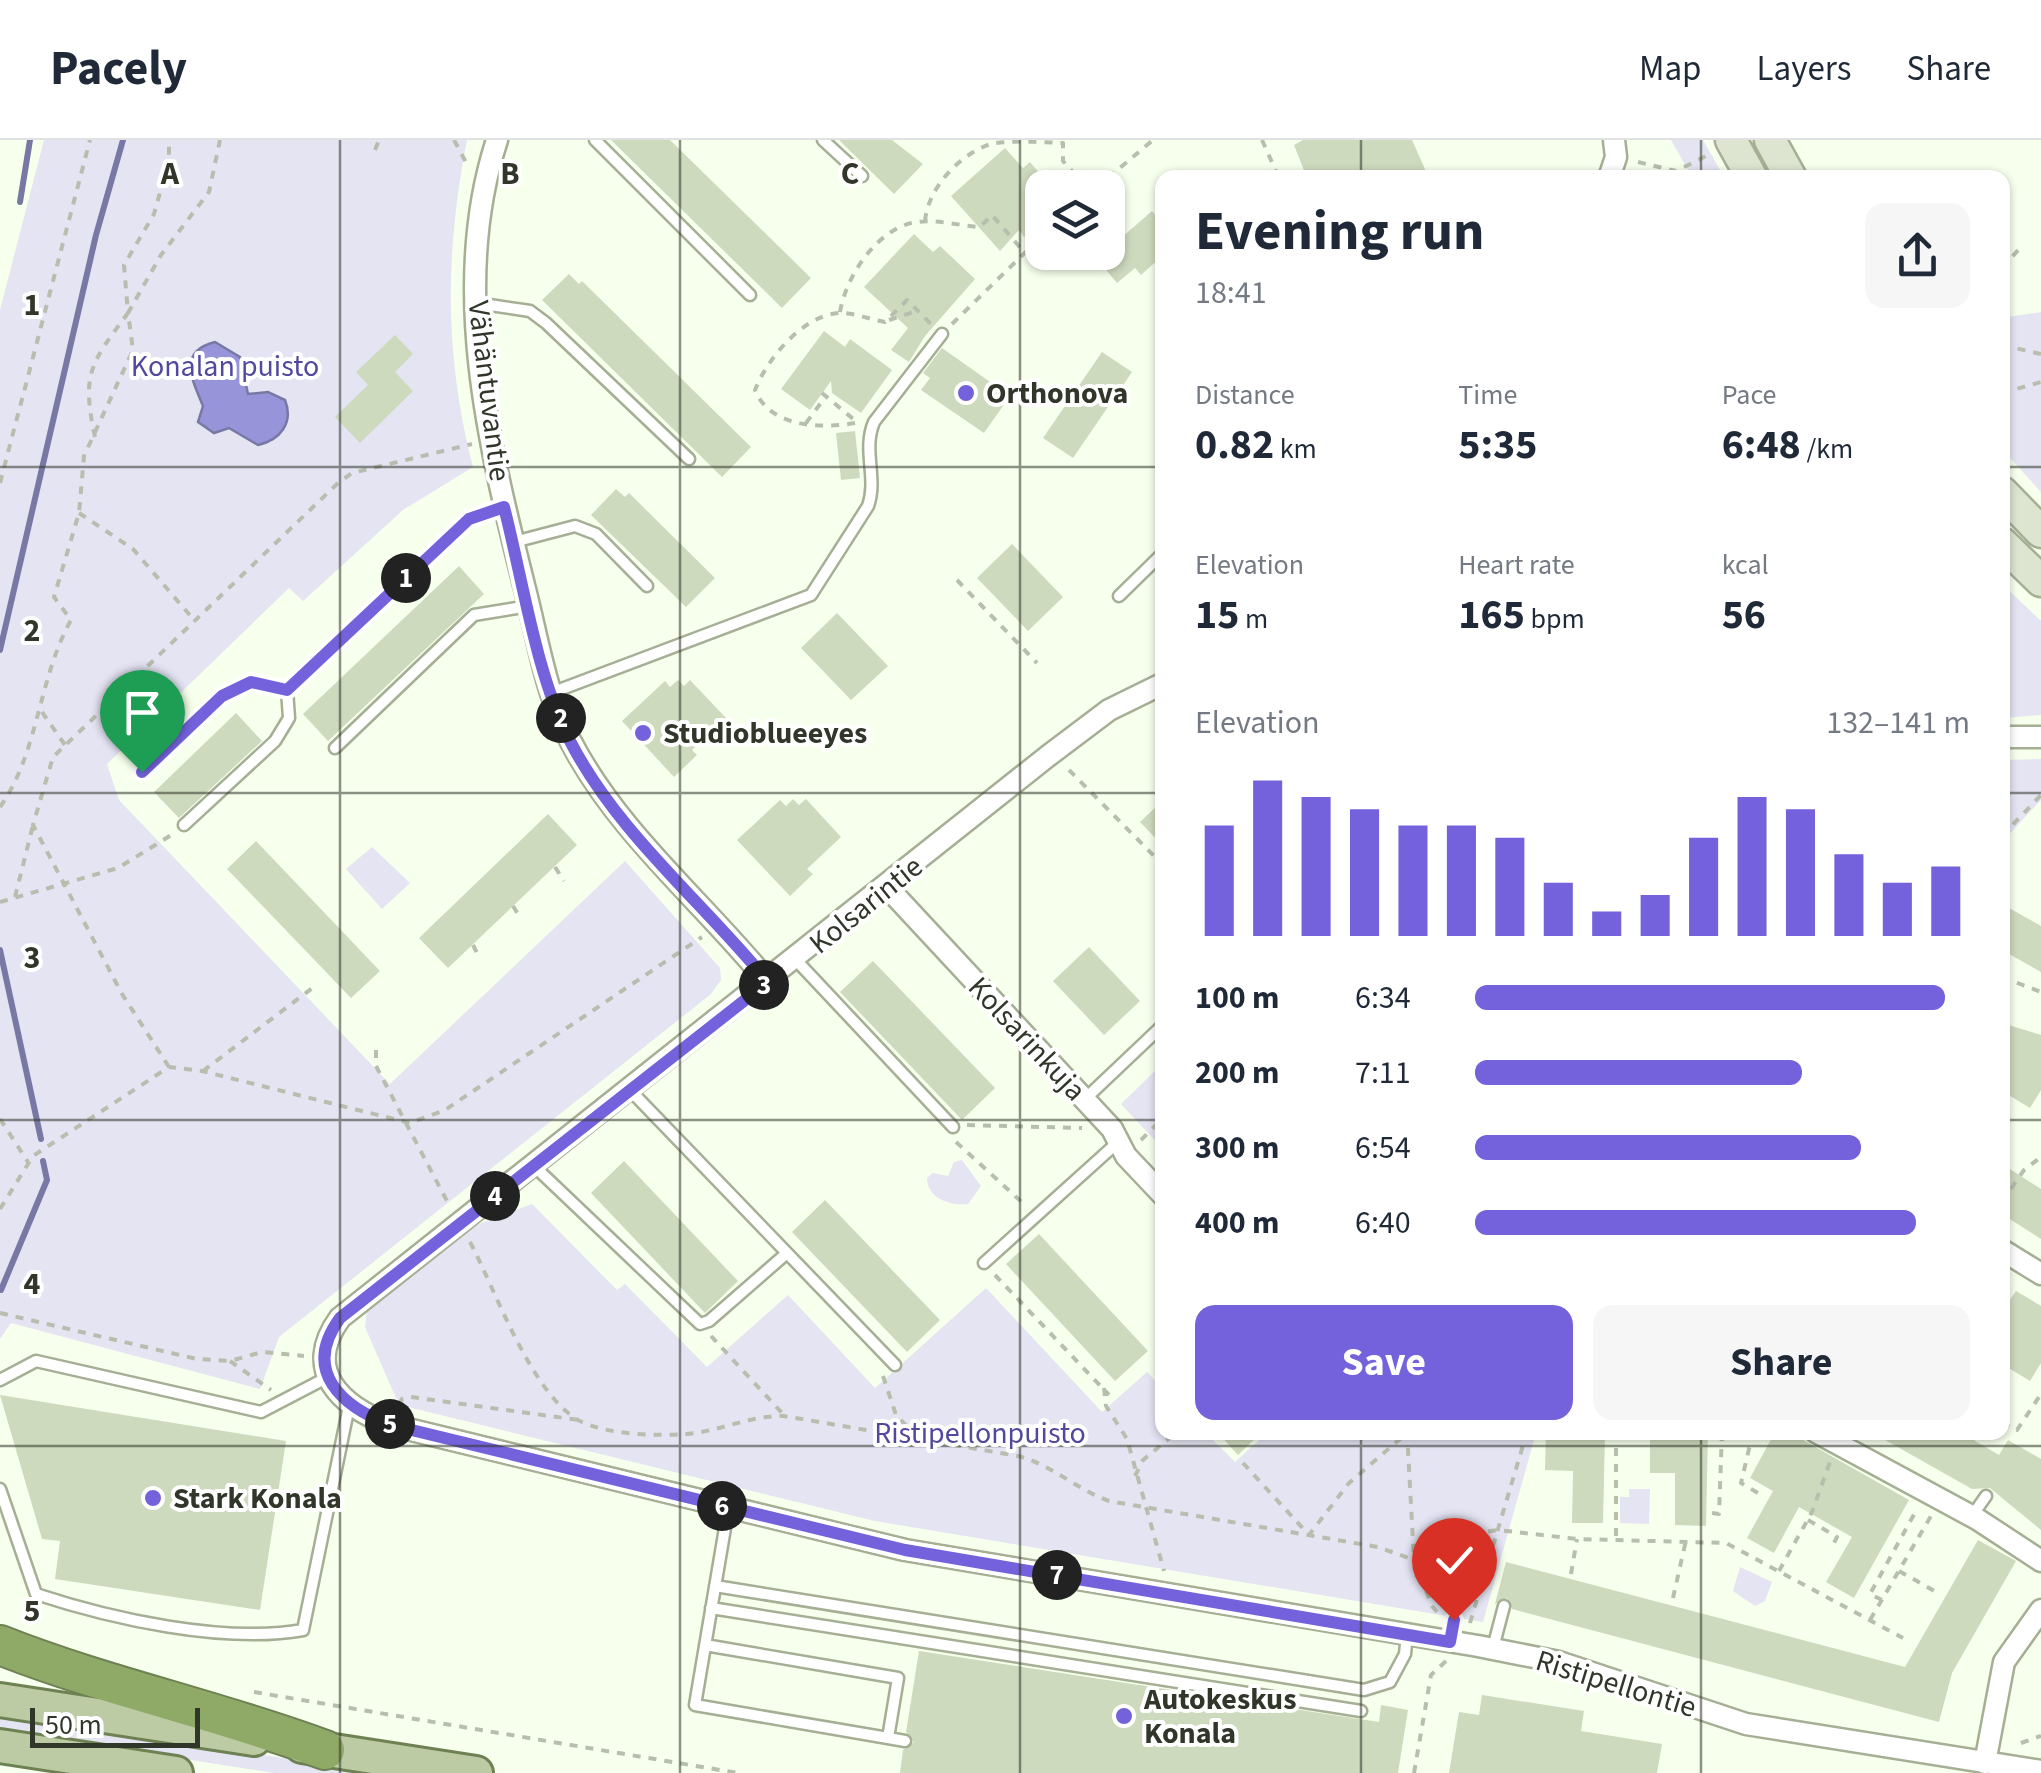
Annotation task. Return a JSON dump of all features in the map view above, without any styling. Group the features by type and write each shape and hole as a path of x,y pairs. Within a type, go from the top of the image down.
{"highway":[{"path":"9,1655 242,1719 325,1750"}],"main road":[{"path":"1770,140 1787,170"},
{"path":"1722,146 1744,170"},
{"path":"2010,500 2041,532"},
{"path":"2010,551 2041,581"},
{"path":"0,1700 476,1773"},
{"path":"0,1746 176,1773"}],"street":[{"name":"Vähäntuvantie","path":"498,140 477,243 475,303 504,507 551,693 570,741 600,789 634,834 768,982"},
{"name":"Kolsarintie","path":"326,1367 326,1342 340,1318 1109,710 1155,687"},
{"path":"2010,738 2041,737"},
{"name":"Kolsarinkuja","path":"886,887 1084,1100 1155,1186"},
{"path":"2010,1255 2041,1274"},
{"path":"326,1367 350,1406"},
{"name":"Ristipellontie","path":"350,1406 391,1425 905,1550 1450,1642 1496,1639 1746,1724 2041,1772"},
{"path":"1829,1440 1972,1516 2041,1561"},
{"path":"1985,1763 2004,1662 2041,1610"}],"lane":[{"path":"595,140 750,294"},
{"path":"822,140 862,176"},
{"path":"475,303 530,311 689,459"},
{"path":"551,693 811,594 872,496 867,438 874,422 942,334"},
{"path":"287,690 469,519 504,507"},
{"path":"513,543 576,526 596,534 647,586"},
{"path":"1119,596 1155,561"},
{"path":"335,748 474,615 530,606"},
{"path":"142,772 222,696 251,682 287,690"},
{"path":"184,825 274,742 289,718 287,690"},
{"path":"796,960 953,1128"},
{"path":"1084,1100 1155,1033"},
{"path":"630,1090 890,1361"},
{"path":"984,1263 1118,1142"},
{"path":"534,1166 692,1321 703,1323 787,1253"},
{"path":"0,1380 36,1361 261,1412 284,1403 326,1367"},
{"path":"0,1489 36,1594 111,1618 272,1636 303,1630 350,1406"},
{"path":"1972,1516 1986,1496"},
{"path":"728,1508 695,1705 905,1740"},
{"path":"715,1586 1364,1690 1390,1682 1404,1654 1408,1634"},
{"path":"1496,1639 1504,1606"},
{"path":"711,1608 1361,1711"},
{"path":"705,1645 914,1680"},
{"path":"888,1738 898,1678"}],"path":[{"path":"0,483 90,140"},
{"path":"0,808 14,788 56,648 71,620 54,597 78,514 84,456 133,350 124,264 154,214 170,160 169,140"},
{"path":"94,437 88,404 91,362 208,192 220,140"},
{"path":"375,150 379,140"},
{"path":"454,140 468,166"},
{"path":"925,221 926,206 941,180 989,144 1015,140 1063,144 1063,161 1071,170"},
{"path":"1117,170 1153,140"},
{"path":"1262,140 1275,170"},
{"path":"1678,170 1722,146"},
{"path":"1613,158 1671,170"},
{"path":"840,312 850,276 902,224 925,221 980,227 990,214 1024,252 942,334 905,299 885,322"},
{"path":"2010,259 2021,247"},
{"path":"874,422 806,423 768,412 754,390 760,377 804,326 840,312 885,322 916,312"},
{"path":"2010,347 2041,354"},
{"path":"2010,390 2041,384"},
{"path":"806,423 824,394 858,423"},
{"path":"352,473 469,445"},
{"path":"78,514 133,549 194,620"},
{"path":"957,580 1037,663"},
{"path":"40,710 65,746"},
{"path":"1069,770 1155,857"},
{"path":"2010,828 2041,795"},
{"path":"14,897 33,825"},
{"path":"0,902 118,868 184,825"},
{"path":"555,867 564,881"},
{"path":"514,906 522,919"},
{"path":"0,1209 28,1162 169,1067 202,1071 410,1123 445,1110 718,924"},
{"path":"473,945 479,957"},
{"path":"2010,980 2041,992"},
{"path":"202,1071 315,986"},
{"path":"376,1050 376,1066 410,1123 451,1209"},
{"path":"0,1119 28,1162"},
{"path":"1036,1216 954,1141 953,1128 982,1123 1118,1142 1155,1123"},
{"path":"2010,1190 2024,1170 2041,1157"},
{"path":"471,1245 532,1364 561,1404 579,1420"},
{"path":"984,1263 1109,1394"},
{"path":"0,1313 197,1359 230,1360 262,1352 326,1367"},
{"path":"703,1323 734,1364 784,1416"},
{"path":"230,1360 284,1403"},
{"path":"890,1361 884,1376 888,1400 919,1440"},
{"path":"1104,1388 1106,1406 1127,1439 1170,1594"},
{"path":"2010,1427 2016,1430 2041,1394"},
{"path":"402,1399 673,1434 784,1416 1044,1463 1088,1494 1378,1548 1414,1560 1477,1533 1498,1530 1577,1539 1726,1543 1903,1638"},
{"path":"1135,1476 1143,1460 1167,1440"},
{"path":"1309,1535 1349,1483 1399,1440"},
{"path":"1407,1440 1414,1560 1432,1606"},
{"path":"1496,1639 1470,1624 1525,1440"},
{"path":"1616,1440 1616,1540"},
{"path":"1712,1514 1719,1514 1722,1440"},
{"path":"1751,1440 1741,1483 1758,1493"},
{"path":"1778,1572 1808,1520 1836,1444"},
{"path":"1242,1463 1309,1535"},
{"path":"1870,1620 1899,1570 1934,1495"},
{"path":"1882,1600 1870,1594 1934,1495"},
{"path":"1808,1520 1838,1537 1832,1546"},
{"path":"1570,1574 1577,1539"},
{"path":"1673,1598 1686,1540"},
{"path":"1899,1570 1938,1593"},
{"path":"1414,1773 1431,1675 1446,1660 1450,1642"},
{"path":"250,1692 738,1773"},
{"path":"2021,1743 2041,1736"}],"green space":[{"name":"Konalan puisto","path":"44,140 467,140 455,223 451,304 457,385 473,467 403,510 303,601 289,588 107,764 119,800 390,1084 625,861 720,968 721,980 711,994 279,1337 260,1389 11,1323 0,1339 0,310"},
{"path":"1671,140 1703,140 1720,170 1688,170"},
{"path":"2041,312 2041,492 2010,458 2010,317"},
{"path":"2010,592 2041,621 2041,715 2010,717"},
{"path":"2041,759 2041,800 2010,833 2010,760"},
{"path":"372,847 410,883 382,909 346,869"},
{"path":"1155,1071 1155,1140 1121,1104"},
{"path":"962,1160 981,1186 968,1204 954,1204 935,1196 927,1178 933,1173 948,1176 954,1162"},
{"name":"Ristipellonpuisto","path":"532,1204 617,1290 625,1284 707,1367 788,1295 875,1388 986,1288 1102,1412 1147,1372 1155,1381 1155,1440 1213,1440 1235,1462 1259,1440 1534,1440 1483,1622 875,1521 404,1406 396,1398 365,1327 367,1309 471,1227"},
{"path":"1629,1489 1650,1489 1649,1524 1620,1523 1620,1497 1629,1497"},
{"path":"1740,1567 1772,1582 1765,1601 1755,1606 1733,1591"},
{"path":"0,1713 377,1773 274,1773 0,1730"}],"shaded area":[{"path":"215,342 240,357 248,394 268,392 285,400 286,423 273,439 258,445 229,428 214,433 198,422 203,406 192,377 191,360 203,347"}],"building":[{"path":"611,140 670,140 811,278 782,308"},
{"path":"839,140 892,140 923,164 894,194"},
{"path":"1303,140 1412,140 1425,170 1304,170 1294,145"},
{"path":"1005,148 1023,168 1030,162 1037,170 1025,170 1025,236 1019,230 1000,251 951,196"},
{"path":"1152,211 1155,262 1141,275 1135,268 1117,283 1106,270 1125,270 1125,235"},
{"path":"914,234 933,252 940,246 975,279 925,336 909,362 891,350 908,328 864,287"},
{"path":"569,274 579,284 582,281 751,447 722,477 542,300"},
{"path":"824,331 845,347 850,339 892,370 861,413 832,393 831,381 810,410 781,389"},
{"path":"395,335 413,354 395,372 413,391 360,443 335,417 368,385 356,372"},
{"name":"Orthonova","path":"942,348 1010,396 984,433 921,390 930,378 923,373"},
{"path":"1102,352 1132,372 1073,458 1043,438"},
{"path":"855,431 860,478 841,480 836,433"},
{"path":"616,489 625,497 629,493 715,578 686,607 591,515"},
{"path":"1012,544 1063,597 1028,631 977,578"},
{"path":"459,566 484,594 328,741 303,714"},
{"path":"837,613 888,666 851,700 801,648"},
{"path":"678,680 684,686 690,680 726,718 692,750 697,755 674,777 622,721 665,681 670,687"},
{"path":"236,713 262,741 179,818 154,792"},
{"path":"793,799 799,805 806,799 841,837 807,869 813,874 790,896 737,840 780,800 786,806"},
{"path":"1155,808 1155,838 1140,822"},
{"path":"548,814 577,845 448,968 419,938"},
{"path":"256,841 380,971 351,998 227,869"},
{"path":"2010,909 2041,926 2041,972 2010,955"},
{"path":"1089,947 1140,1001 1104,1035 1053,981"},
{"path":"873,961 995,1088 962,1120 840,992"},
{"path":"2010,1025 2041,1035 2041,1090 2030,1108 2010,1096"},
{"path":"624,1161 738,1281 705,1313 591,1193"},
{"path":"2010,1169 2041,1189 2041,1239 2010,1219"},
{"path":"825,1200 940,1320 907,1352 792,1232"},
{"path":"1039,1234 1148,1351 1115,1381 1006,1264"},
{"path":"2016,1291 2041,1306 2041,1363 2030,1381 2010,1369 2010,1300"},
{"name":"Stark Konala","path":"0,1395 286,1441 260,1610 55,1579 60,1541 42,1539"},
{"path":"1224,1440 1254,1440 1238,1455"},
{"path":"1546,1440 1605,1440 1603,1523 1572,1523 1573,1471 1545,1470"},
{"path":"1650,1440 1708,1440 1706,1526 1675,1525 1675,1473 1650,1473"},
{"path":"1771,1440 1803,1440 1909,1500 1854,1598 1826,1582 1852,1537 1799,1507 1774,1553 1747,1538 1773,1491 1750,1478"},
{"path":"1885,1440 1974,1440 1999,1455 2008,1440 2041,1459 2041,1530 1990,1488 1972,1489"},
{"path":"1978,1540 2016,1561 1952,1673 1939,1722 1512,1609 1507,1598 1495,1604 1506,1562 1905,1667"},
{"name":"Autokeskus Konala","path":"919,1651 1379,1722 1381,1705 1408,1710 1398,1773 900,1773 903,1750 914,1742 906,1732"},
{"path":"1482,1695 1584,1711 1581,1731 1662,1744 1657,1773 1449,1773 1459,1712 1479,1715"}],"waterway":[{"path":"20,202 30,140"},
{"path":"0,650 96,235 123,140"},
{"path":"0,950 41,1139"},
{"path":"1,1290 47,1180 43,1161"}],"place":[{"name":"Orthonova","path":"966,393"},
{"name":"Studioblueeyes","path":"643,733"},
{"name":"Stark Konala","path":"153,1498"},
{"name":"Autokeskus Konala","path":"1124,1716"}],"route":[{"path":"142,772 222,696 251,682 287,690 469,519 504,507 551,693 570,741 634,834 768,982 340,1318 326,1342 324,1357 336,1393 365,1416 905,1550 1450,1642 1454,1620"}]}
